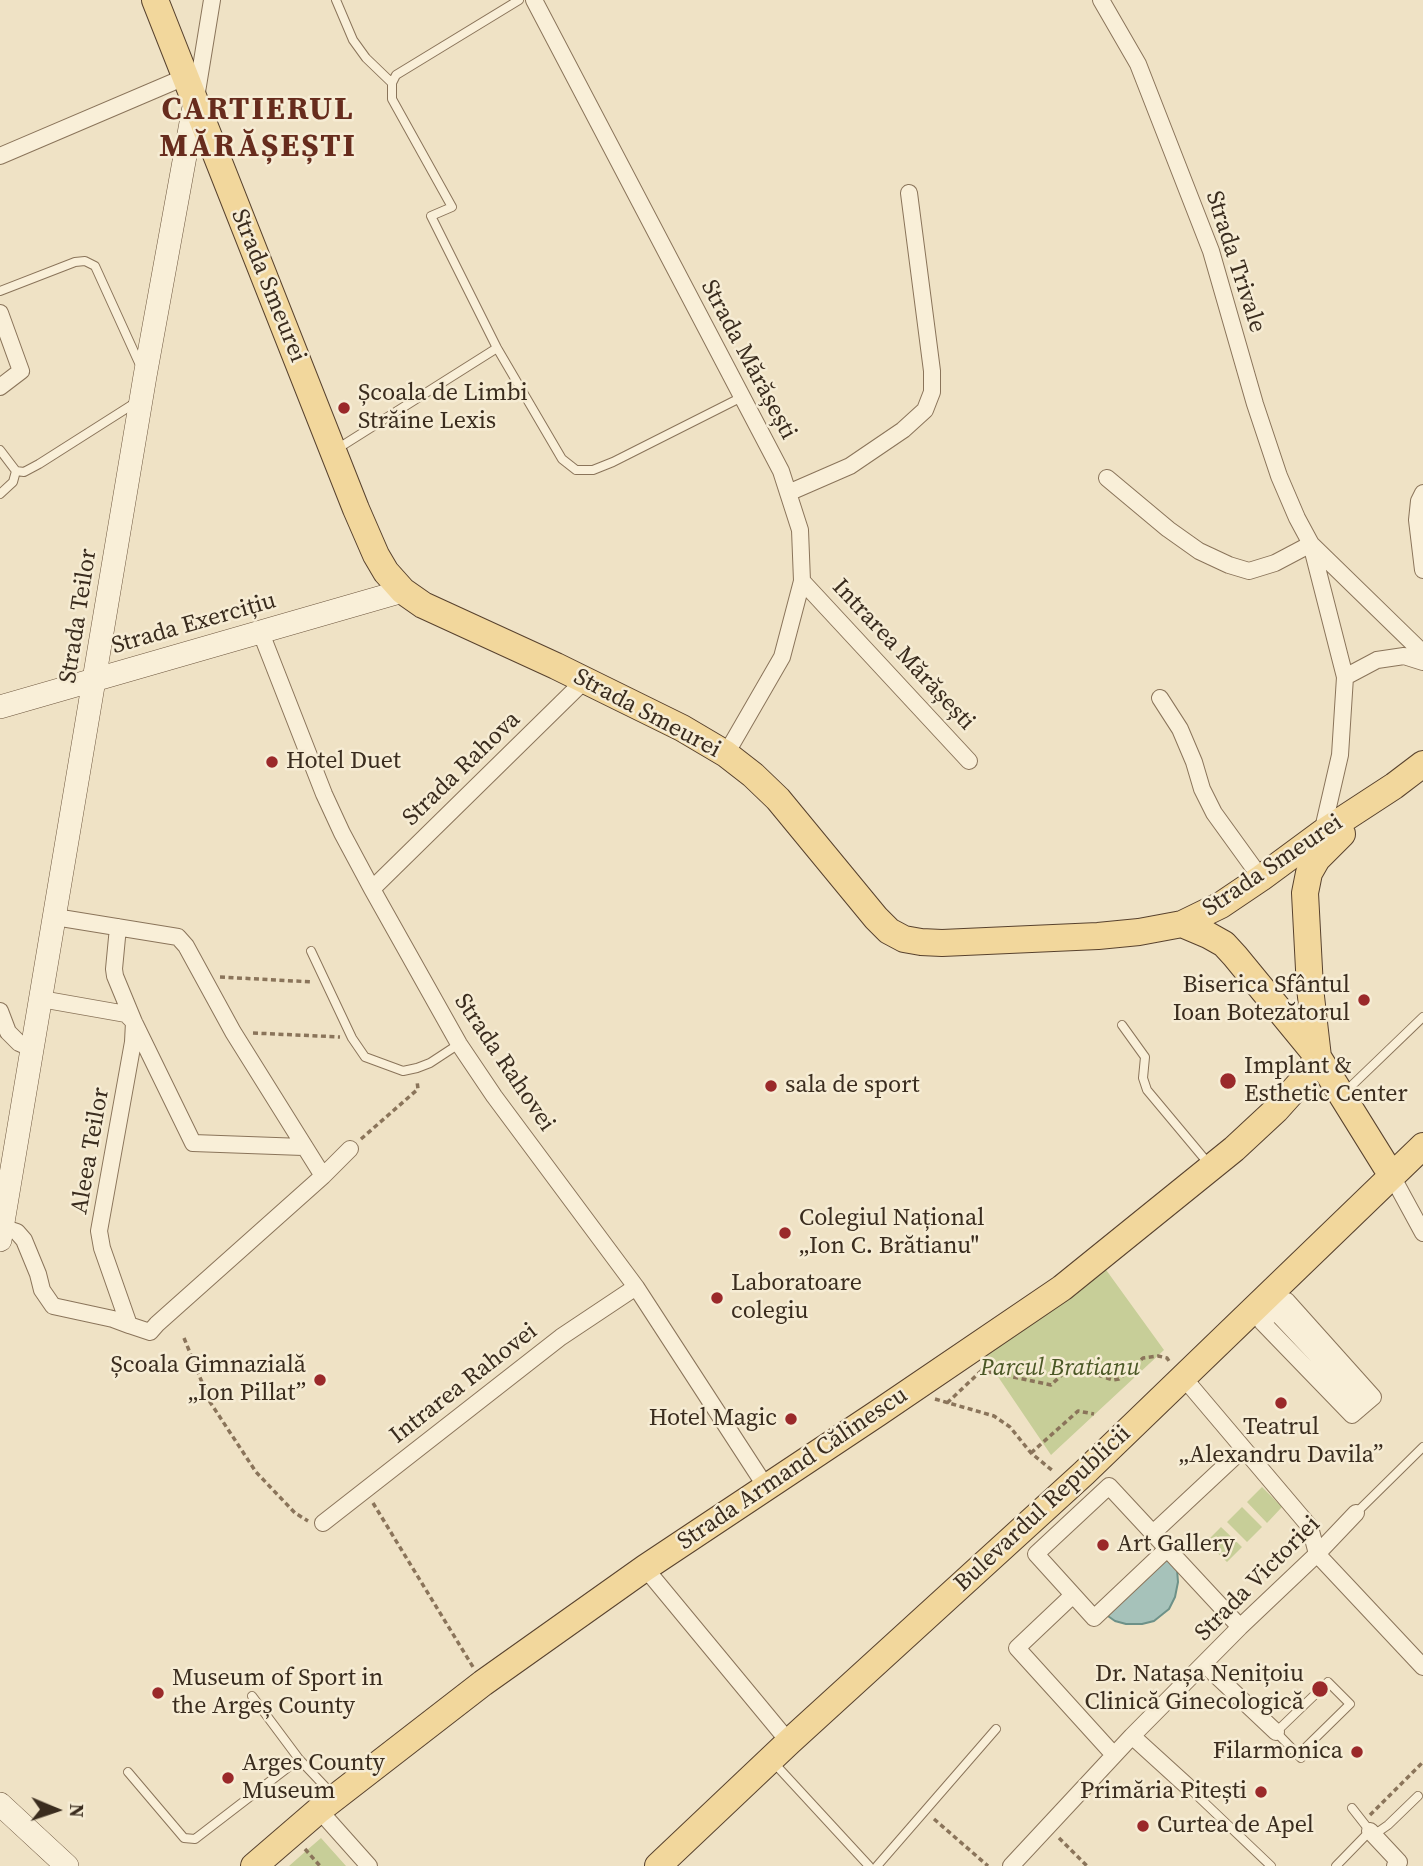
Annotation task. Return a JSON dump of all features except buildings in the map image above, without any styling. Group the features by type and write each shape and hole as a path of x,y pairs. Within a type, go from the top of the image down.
{"main road":[{"name":"Strada Smeurei","path":"155,0 333,451 376,555 386,572 403,592 444,616 556,666 682,728 726,754 778,799 889,932 904,939 921,942 997,942 1139,932 1182,924 1221,905 1322,833 1421,769"},
{"path":"1318,1057 1305,910 1309,873 1317,859 1394,786"},
{"path":"1182,924 1224,944 1318,1057 1392,1176"},
{"name":"Strada Armand Călinescu","path":"254,1866 327,1803 483,1683 645,1568 1062,1288 1212,1167 1276,1110 1302,1081 1318,1057"},
{"name":"Bulevardul Republicii","path":"658,1866 780,1750 1068,1487 1423,1146"}],"street":[{"name":"Strada Teilor","path":"1,1234 145,376 212,0"},
{"name":"Strada Mărășești","path":"534,0 780,471 800,530 802,581 782,657 726,754"},
{"name":"Strada Trivale","path":"1101,0 1138,64 1211,251 1255,404 1279,476 1311,544 1345,677 1340,755 1322,833"},
{"path":"0,156 185,77"},
{"path":"788,493 850,466 903,430 925,410 932,392 932,371 909,193"},
{"path":"0,313 21,371 0,387"},
{"path":"1107,478 1199,551 1229,565 1250,571 1275,563 1311,544"},
{"path":"1423,493 1419,501 1417,520 1423,570"},
{"name":"Strada Trivale","path":"1311,544 1423,653"},
{"name":"Intrarea Mărășești","path":"802,581 970,761"},
{"name":"Strada Exercițiu","path":"0,707 403,592"},
{"name":"Strada Rahovei","path":"261,633 342,833 459,1044 636,1287 766,1488"},
{"path":"1345,677 1377,660 1404,656 1423,662"},
{"name":"Strada Rahova","path":"372,889 584,681"},
{"path":"1160,698 1180,729 1213,813 1261,878"},
{"path":"55,917 178,937 186,946 233,1032 323,1176"},
{"name":"Aleea Teilor","path":"118,927 115,976 134,1022 194,1143 303,1147"},
{"path":"41,999 126,1014 134,1022"},
{"path":"0,1011 8,1032 19,1043 33,1049"},
{"name":"Aleea Teilor","path":"129,1325 102,1248 99,1231 133,1042 134,1022"},
{"path":"1,1234 17,1231 24,1240 42,1290 53,1306 113,1319 150,1332 350,1149"},
{"path":"1392,1176 1423,1233"},
{"name":"Intrarea Rahovei","path":"323,1522 561,1337 636,1287"},
{"path":"1287,1301 1373,1397 1363,1405 1352,1415 1262,1322 1287,1301"},
{"path":"1184,1377 1310,1527 1317,1554 1423,1667"},
{"path":"1153,1533 1243,1449"},
{"path":"1167,1549 1094,1618 1036,1554 1109,1486 1240,1627"},
{"name":"Strada Victoriei","path":"1011,1866 1132,1736 1356,1513"},
{"path":"645,1568 780,1750"},
{"path":"1073,1594 1017,1648 1114,1755"},
{"path":"1204,1664 1276,1732"},
{"path":"1132,1736 1187,1786"},
{"path":"327,1803 369,1866"},
{"path":"0,1804 68,1866"},
{"path":"1366,1827 1399,1862 1395,1866"}],"lane":[{"path":"336,0 353,40 366,58 392,83"},
{"path":"519,0 396,75 392,83 392,99 452,207 431,216 497,348 562,459 576,470 593,470 614,462 741,397"},
{"path":"0,291 75,262 85,261 95,266 145,376"},
{"path":"333,451 497,348"},
{"path":"0,450 16,471 24,472 142,399"},
{"path":"0,495 13,482 16,471"},
{"path":"311,951 352,1038 365,1056 403,1071 430,1063 459,1044"},
{"path":"1342,1095 1423,1017"},
{"path":"1122,1025 1145,1057 1143,1078 1147,1090 1212,1167"},
{"name":"Strada Victoriei","path":"1356,1513 1423,1447"},
{"path":"1328,1682 1350,1704 1299,1756 1276,1732 1328,1682"},
{"path":"251,1696 299,1759 327,1803"},
{"path":"877,1866 996,1729"},
{"path":"780,1750 869,1866"},
{"path":"128,1772 184,1838 195,1839 299,1759"},
{"path":"1187,1786 1271,1866"},
{"path":"1352,1808 1366,1827 1378,1832 1418,1796"},
{"path":"1336,1866 1366,1827"}],"path":[{"path":"202,976 326,983"},
{"path":"233,1032 352,1038"},
{"path":"350,1149 418,1089 417,1068"},
{"path":"184,1338 210,1402 256,1472 295,1513 309,1521 323,1522"},
{"path":"950,1364 1051,1385 1074,1367 1113,1380 1119,1379 1143,1358 1158,1356 1167,1358 1184,1377"},
{"path":"947,1403 982,1371"},
{"path":"909,1392 994,1416 1010,1427 1031,1453 1051,1468 1068,1487"},
{"path":"1031,1453 1078,1411 1094,1414"},
{"path":"365,1490 483,1683"},
{"path":"1366,1827 1423,1762"},
{"path":"925,1811 988,1866"},
{"path":"1047,1827 1087,1866"},
{"path":"303,1846 320,1866"}],"green space":[{"name":"Parcul Bratianu","path":"1104,1267 1164,1350 1051,1455 984,1356"},
{"path":"1262,1487 1282,1507 1267,1523 1247,1502"},
{"path":"1242,1507 1262,1527 1247,1542 1227,1522"},
{"path":"1221,1527 1242,1547 1227,1562 1206,1542"},
{"path":"321,1838 346,1866 289,1866 306,1851"}],"water":[{"path":"1168,1554 1177,1569 1178,1582 1169,1609 1154,1621 1142,1624 1126,1624 1105,1614"}],"place":[{"name":"Școala de Limbi Străine Lexis","path":"344,408"},
{"name":"Hotel Duet","path":"272,762"},
{"name":"Biserica Sfântul Ioan Botezătorul","path":"1364,1000"},
{"name":"Implant & Esthetic Center","path":"1228,1081"},
{"name":"sala de sport","path":"771,1086"},
{"name":"Colegiul Național „Ion C. Brătianu\"","path":"785,1233"},
{"name":"Laboratoare colegiu","path":"717,1298"},
{"name":"Școala Gimnazială „Ion Pillat”","path":"320,1380"},
{"name":"Teatrul „Alexandru Davila”","path":"1281,1403"},
{"name":"Hotel Magic","path":"791,1419"},
{"name":"Art Gallery","path":"1103,1545"},
{"name":"Dr. Natașa Nenițoiu Clinică Ginecologică","path":"1320,1689"},
{"name":"Museum of Sport in the Argeș County","path":"158,1693"},
{"name":"Filarmonica","path":"1357,1752"},
{"name":"Arges County Museum","path":"228,1778"},
{"name":"Primăria Pitești","path":"1261,1792"},
{"name":"Curtea de Apel","path":"1143,1826"}],"district":[{"name":"CARTIERUL MĂRĂȘEȘTI","path":"258,130"}]}
